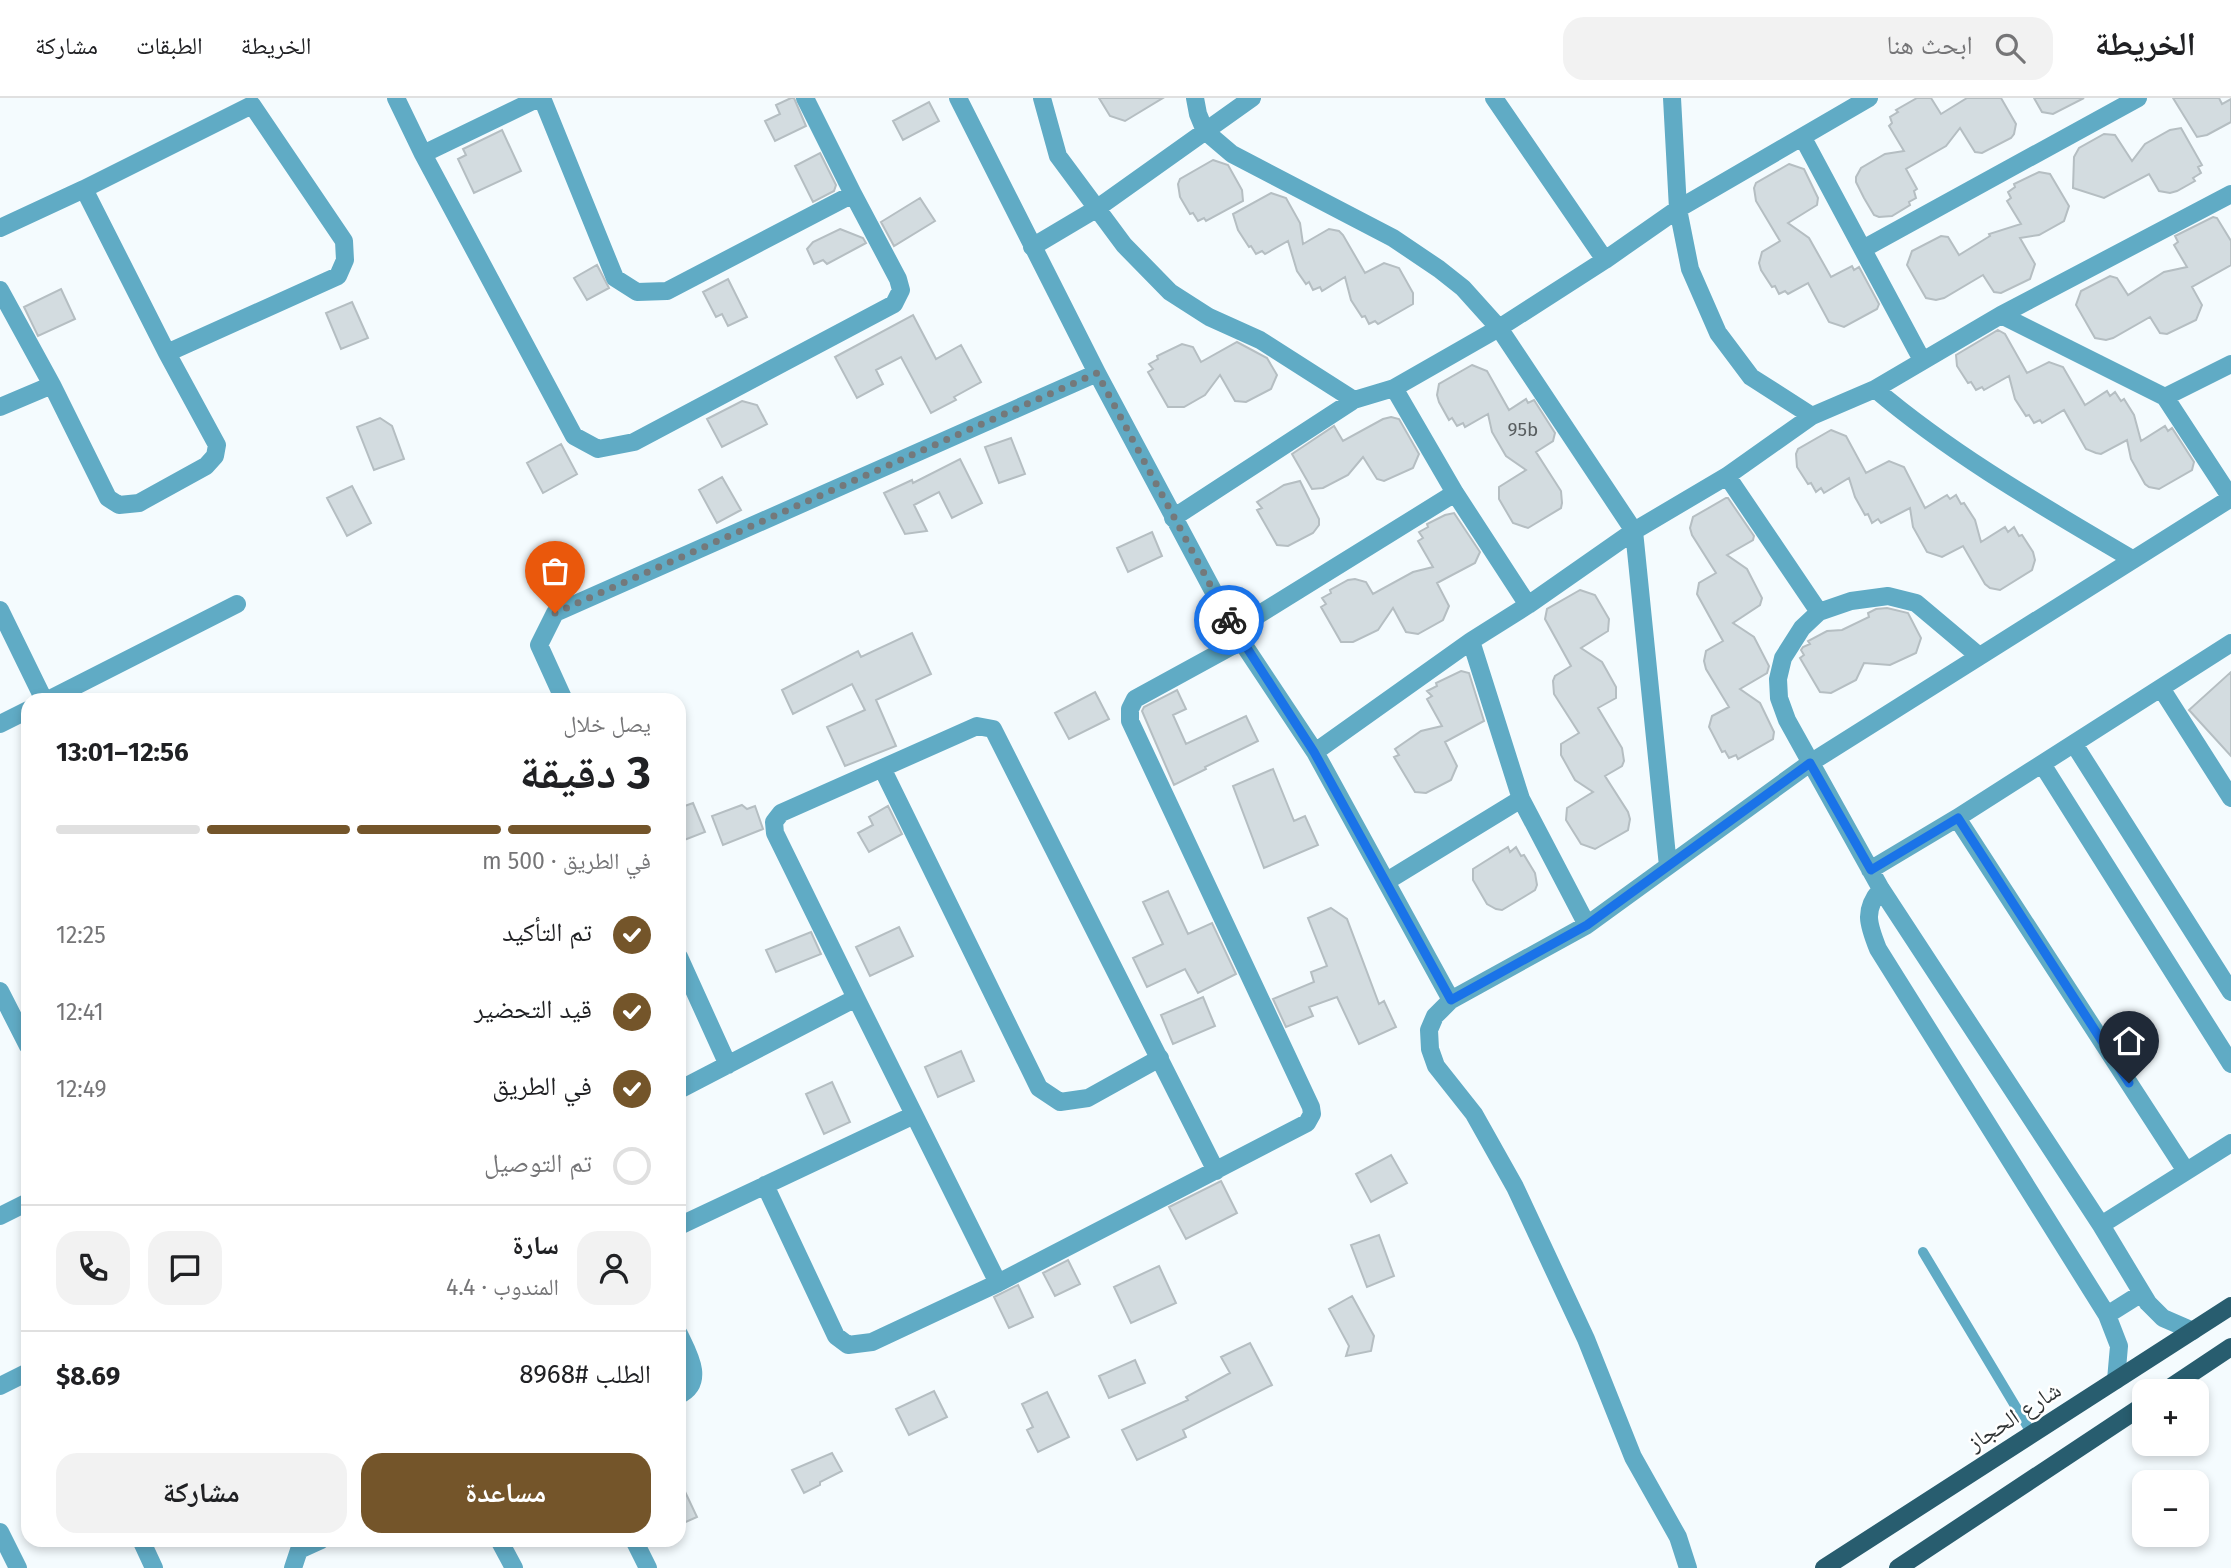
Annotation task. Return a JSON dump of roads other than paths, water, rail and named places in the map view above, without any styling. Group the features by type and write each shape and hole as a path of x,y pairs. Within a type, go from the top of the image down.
{"main road":[{"name":"شارع الحجاز","path":"1824,1568 2231,1306"},
{"path":"2183,1379 2231,1347"},
{"path":"1898,1568 2132,1413"}],"street":[{"path":"396,98 423,154 574,436 598,449 634,442 894,303 901,290 898,279 805,98"},
{"path":"423,154 540,98 615,278 637,292 667,291 853,194"},
{"path":"958,98 1173,518 1238,636 1314,752 1451,1000"},
{"path":"1042,98 1058,156 1124,245 1170,292 1209,317 1261,340 1354,400"},
{"path":"1195,98 1205,131 1232,154 1393,238 1463,288 1499,328 1634,531 1668,866"},
{"path":"1032,247 1096,209 1252,98"},
{"path":"1494,98 1605,260"},
{"path":"1672,98 1678,209 1690,269 1718,333 1751,377 1812,416"},
{"path":"1173,518 1354,400 1394,388 1499,328 1678,209 1803,138 1839,107 1870,98"},
{"path":"1863,249 2138,98"},
{"path":"0,228 259,102 344,242 345,260 338,276 167,353"},
{"path":"1803,138 1922,360"},
{"path":"0,290 52,385 108,498 119,505 139,503 206,466 215,456 217,445 84,189"},
{"path":"1314,752 1471,641 1634,531 1727,476 1812,416 1875,389 2001,315 2231,194"},
{"path":"1688,1568 1678,1537 1633,1457 1586,1339 1521,1199 1474,1114 1436,1066 1430,1049 1429,1030 1435,1016 1451,1000 1587,925 1810,763 2231,498 2165,397 2001,315"},
{"path":"2165,397 2231,364"},
{"path":"561,693 540,645 555,613 1097,373"},
{"path":"0,407 52,385"},
{"path":"1394,388 1455,494 1528,605"},
{"path":"1875,389 1909,418 1987,472 2132,559"},
{"path":"1727,476 1819,612"},
{"path":"765,1185 836,1336 848,1345 872,1342 998,1283 1307,1123 1312,1114 1311,1107 1130,720 1130,709 1135,699 1238,636 1455,494"},
{"path":"1979,656 1916,603 1888,596 1851,601 1819,612 1802,628 1783,658 1778,679 1779,698 1787,720 1881,889 2143,1293 2163,1318 2193,1331"},
{"path":"60,693 237,604"},
{"path":"0,610 42,693"},
{"path":"1471,641 1521,799 1587,925"},
{"path":"1871,870 1958,818 2231,643"},
{"path":"2161,688 2231,799"},
{"path":"0,724 21,714"},
{"path":"998,1283 775,833 774,822 781,813 977,726 993,729 1216,1171"},
{"path":"2074,744 2231,992"},
{"path":"2042,764 2231,1064"},
{"path":"882,768 1040,1088 1060,1102 1088,1098 1160,1058"},
{"path":"1387,881 1521,799"},
{"path":"1958,818 2186,1171"},
{"path":"1881,889 1869,907 1870,926 1878,949 2107,1315 2119,1346 2116,1380"},
{"path":"686,973 727,1065"},
{"path":"0,991 21,1032"},
{"path":"686,1086 856,998"},
{"path":"686,1223 915,1115"},
{"path":"2101,1225 2231,1143"},
{"path":"0,1216 21,1206"},
{"path":"2107,1315 2143,1293"},
{"path":"686,1348 695,1367 692,1382 686,1390"},
{"path":"0,1386 21,1376"},
{"path":"0,1532 18,1568"},
{"path":"144,1547 154,1568"},
{"path":"293,1568 299,1549 304,1547"},
{"path":"503,1547 514,1568"},
{"path":"638,1547 648,1568"}],"lane":[{"path":"1923,1252 2032,1434"}]}
